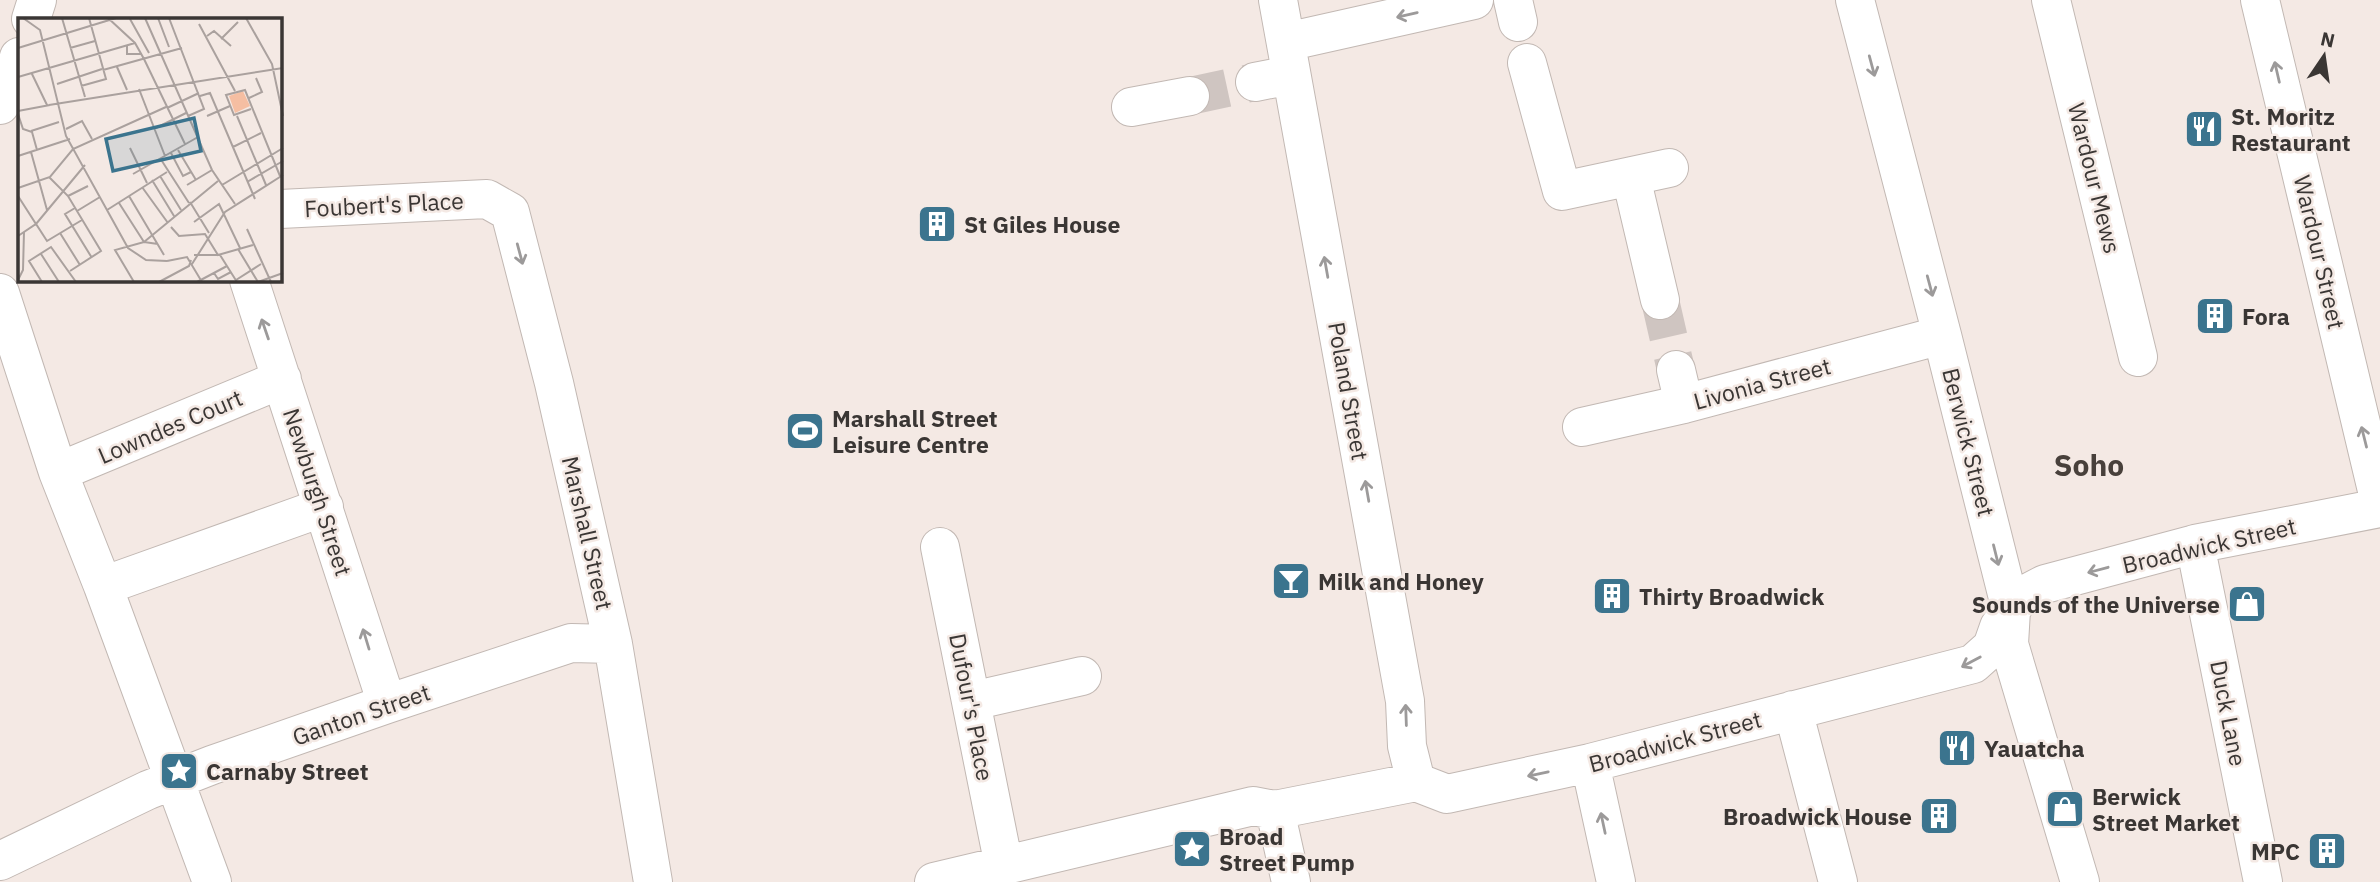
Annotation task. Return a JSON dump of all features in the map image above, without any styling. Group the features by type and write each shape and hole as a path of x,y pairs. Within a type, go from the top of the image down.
{"street":[{"path":"31,18 37,0"},
{"name":"Poland Street","path":"1278,0 1277,66 1405,701 1407,746 1416,782"},
{"path":"1277,66 1474,0"},
{"name":"Berwick Street","path":"1855,0 2011,610 2010,644 2080,882"},
{"name":"Wardour Mews","path":"2051,0 2138,357"},
{"name":"Wardour Street","path":"2260,0 2380,503"},
{"path":"0,105 10,87 18,60"},
{"path":"1527,63 1562,191 1669,168"},
{"path":"1131,107 1190,96"},
{"path":"1631,177 1660,300"},
{"name":"Foubert's Place","path":"282,209 487,199"},
{"name":"Marshall Street","path":"487,199 510,212 555,388 613,644 653,882"},
{"path":"0,282 18,275"},
{"name":"Newburgh Street","path":"249,282 387,704"},
{"path":"0,293 58,472 212,882"},
{"name":"Livonia Street","path":"1582,427 1680,387 1942,335"},
{"name":"Lowndes Court","path":"58,472 282,379"},
{"path":"103,586 324,508"},
{"name":"Broadwick Street","path":"1416,782 1447,794 1590,763 1973,664 1992,648 1999,627 2020,597 2045,584 2195,544 2380,508"},
{"name":"Duck Lane","path":"2195,544 2263,882"},
{"name":"Dufour's Place","path":"940,547 1004,866"},
{"name":"Ganton Street","path":"0,860 173,779 571,643 613,644"},
{"path":"972,701 1082,676"},
{"path":"1793,710 1838,882"},
{"path":"1590,763 1616,882"},
{"path":"934,882 1253,806 1275,810 1416,782"},
{"path":"1275,810 1291,882"}],"tunnel":[{"path":"1190,96 1255,82"},
{"path":"1660,300 1676,370"}],"place":[{"name":"St. Moritz Restaurant","path":"2204,129"},
{"name":"St Giles House","path":"937,224"},
{"name":"Fora","path":"2215,316"},
{"name":"Marshall Street Leisure Centre","path":"805,431"},
{"name":"Milk and Honey","path":"1291,581"},
{"name":"Thirty Broadwick","path":"1612,596"},
{"name":"Sounds of the Universe","path":"2247,604"},
{"name":"Yauatcha","path":"1957,748"},
{"name":"Carnaby Street","path":"179,771"},
{"name":"Berwick Street Market","path":"2065,809"},
{"name":"Broadwick House","path":"1939,816"},
{"name":"Broad Street Pump","path":"1192,849"},
{"name":"MPC","path":"2327,851"}],"district":[{"name":"Soho","path":"2089,464"}]}
